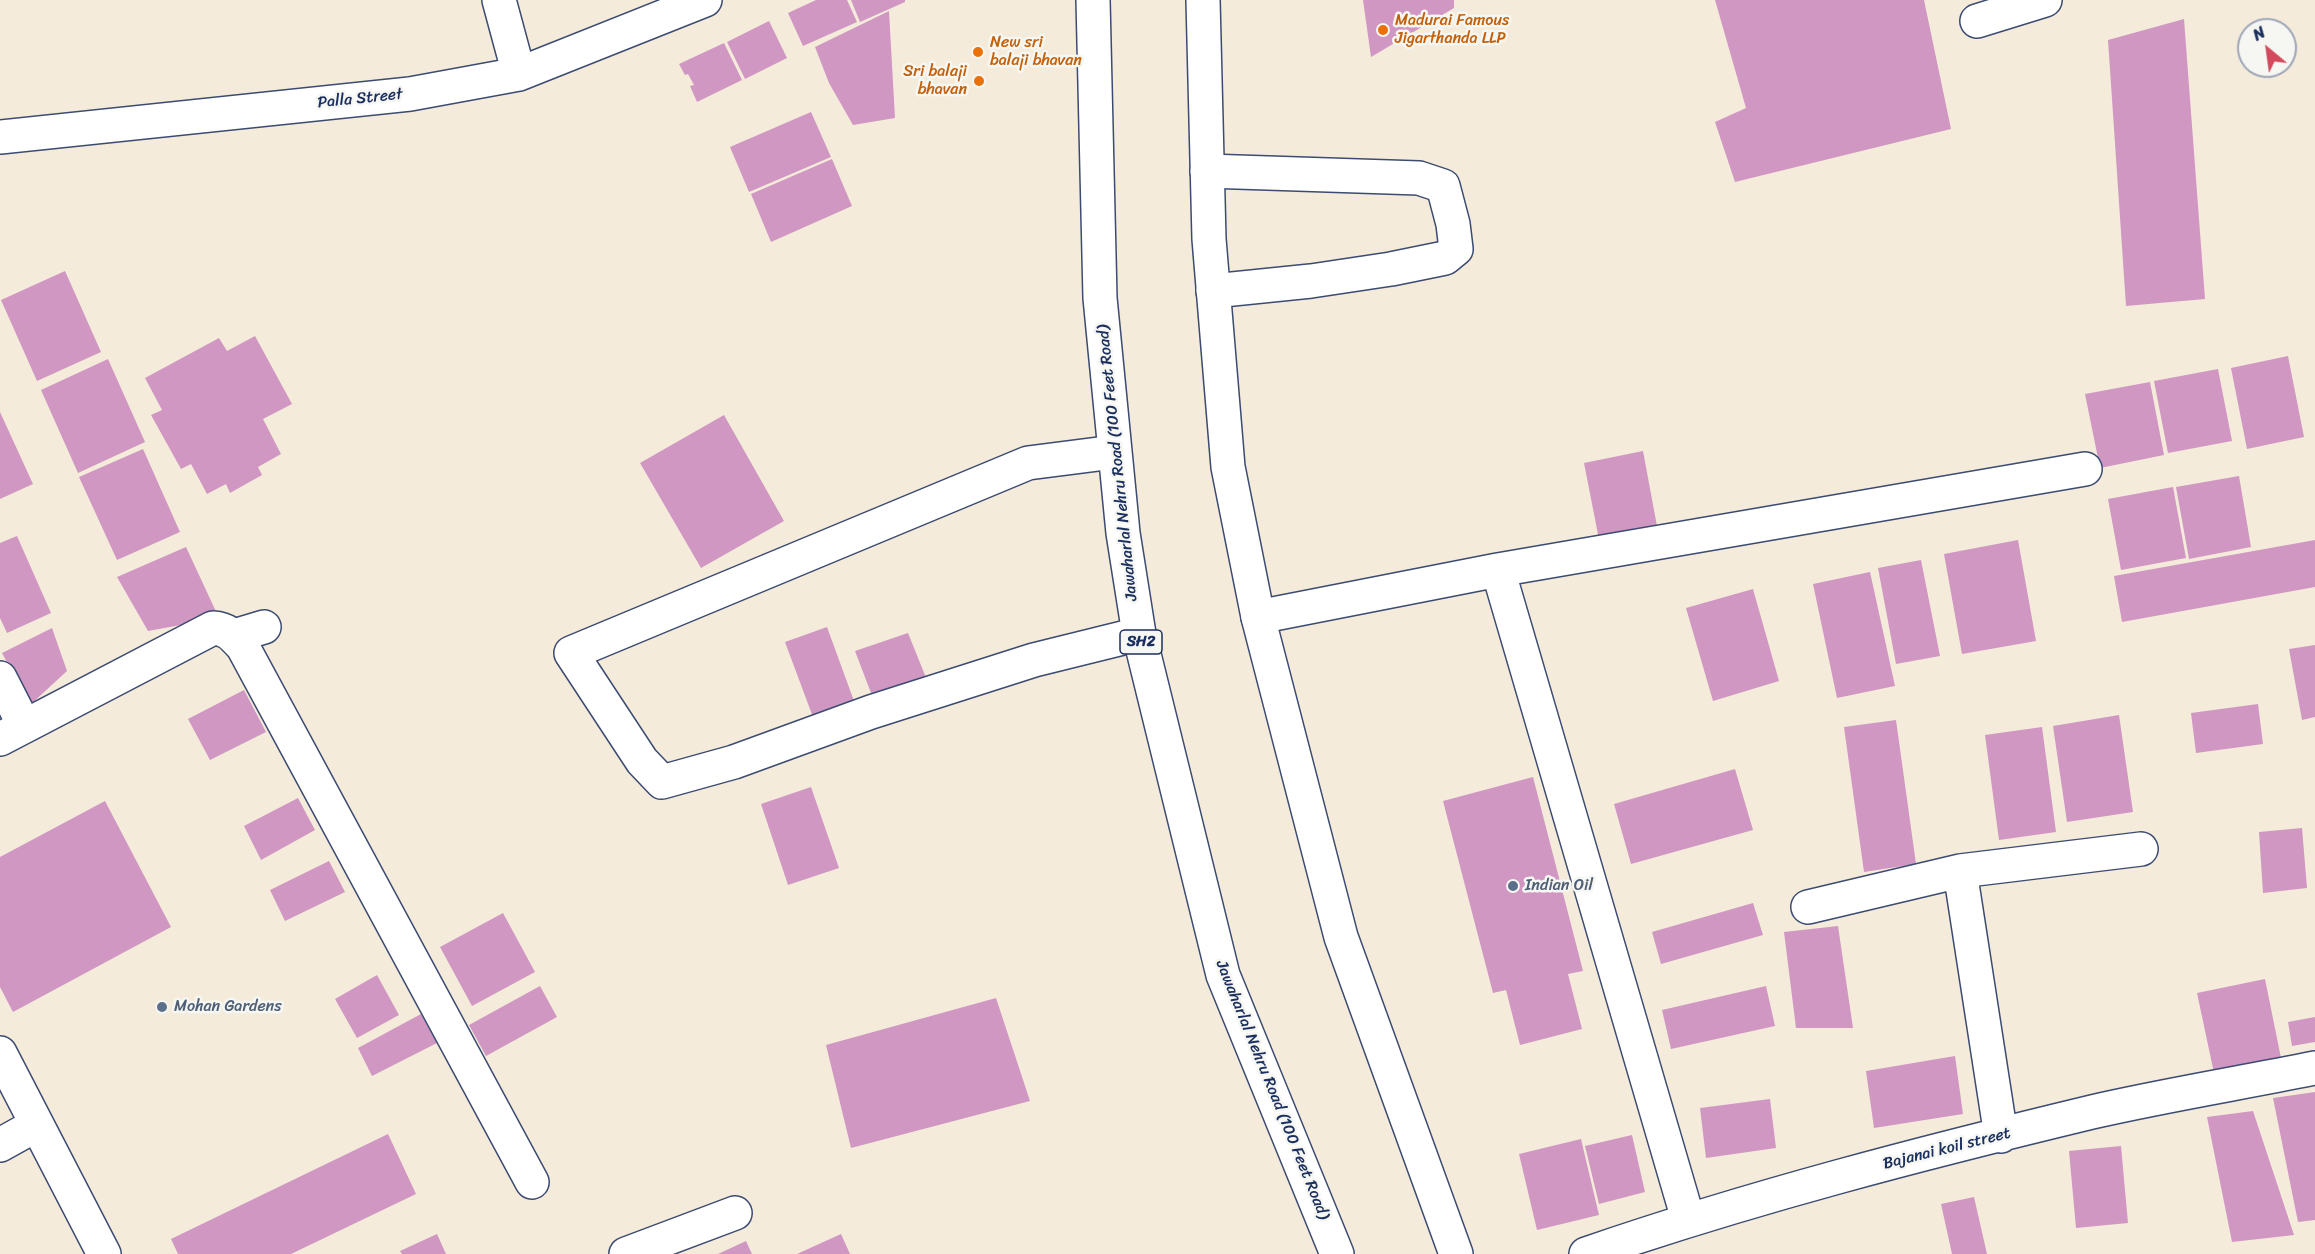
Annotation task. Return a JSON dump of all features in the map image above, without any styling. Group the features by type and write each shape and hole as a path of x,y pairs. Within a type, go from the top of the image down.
{"street":[{"path":"499,0 519,74"},
{"name":"Palla Street","path":"0,137 410,94 519,74 705,0"},
{"name":"Jawaharlal Nehru Road (100 Feet Road)","path":"1093,0 1100,298 1123,533 1139,634 1223,975 1337,1254"},
{"path":"1203,0 1207,171 1213,291 1228,467 1258,617 1341,937 1456,1254"},
{"path":"1977,21 2045,0"},
{"path":"1207,171 1419,178 1443,186 1453,224 1456,249 1445,258 1391,269 1311,281 1213,291"},
{"path":"1114,452 1028,463 571,653 642,761 662,782 734,762 871,712 1034,660 1139,634"},
{"path":"1258,617 1498,570 2085,469"},
{"path":"1498,570 1688,1219"},
{"path":"0,678 12,732 213,628 249,632 243,647 532,1182"},
{"path":"1808,907 1960,871 2141,849"},
{"path":"1960,871 2001,1136"},
{"path":"0,1053 105,1254"},
{"name":"Bajanai koil street","path":"1586,1254 1688,1219 1797,1187 2094,1112 2315,1068"},
{"path":"0,1145 36,1125"},
{"path":"627,1254 735,1213"}],"building":[{"path":"816,0 847,0 857,22 803,46 788,13"},
{"path":"851,0 905,0 905,2 860,22"},
{"path":"1363,0 1454,0 1454,8 1371,57"},
{"path":"1715,0 1924,0 1951,129 1735,182 1715,122 1746,108"},
{"path":"889,11 895,118 853,125 829,83 815,47"},
{"path":"2184,19 2205,299 2126,306 2108,40"},
{"path":"769,21 787,58 745,79 727,42"},
{"path":"724,43 742,80 697,102 690,86 694,85 679,64"},
{"path":"811,112 831,157 749,192 730,147"},
{"path":"832,159 852,206 771,242 751,194"},
{"path":"65,271 101,352 37,381 1,300"},
{"path":"255,336 292,404 263,419 281,454 258,467 262,475 230,493 226,484 207,494 191,464 181,469 151,415 162,410 145,378 219,338 227,351"},
{"path":"2288,356 2304,437 2247,449 2231,368"},
{"path":"108,359 145,442 78,473 41,390"},
{"path":"2218,369 2232,441 2168,453 2154,381"},
{"path":"2150,382 2164,455 2100,468 2085,394"},
{"path":"0,412 33,484 0,499"},
{"path":"724,415 784,521 701,568 640,463"},
{"path":"143,449 180,532 117,560 79,477"},
{"path":"1643,451 1662,553 1604,565 1584,463"},
{"path":"2239,476 2251,547 2189,559 2176,487"},
{"path":"2173,487 2186,558 2121,570 2108,499"},
{"path":"17,536 51,613 7,633 0,618 0,543"},
{"path":"2018,540 2036,641 1962,654 1944,554"},
{"path":"2315,540 2315,587 2122,622 2114,576"},
{"path":"186,547 219,618 148,631 117,577"},
{"path":"1921,560 1940,656 1896,664 1878,568"},
{"path":"1870,572 1895,686 1837,698 1813,584"},
{"path":"1753,589 1779,681 1713,701 1686,608"},
{"path":"827,627 862,723 820,736 785,642"},
{"path":"52,628 67,671 30,705 2,653"},
{"path":"908,633 937,705 884,727 855,651"},
{"path":"2315,645 2315,717 2302,720 2289,649"},
{"path":"244,690 266,732 210,760 188,719"},
{"path":"2258,704 2263,744 2196,753 2191,713"},
{"path":"2119,715 2133,812 2067,822 2053,726"},
{"path":"1896,720 1916,864 1864,872 1844,727"},
{"path":"2042,727 2056,832 1999,840 1985,735"},
{"path":"1735,769 1753,830 1631,864 1614,804"},
{"name":"Indian Oil","path":"1533,777 1583,971 1568,974 1582,1029 1520,1045 1506,990 1493,993 1443,801"},
{"path":"811,787 839,868 788,885 761,804"},
{"path":"298,798 315,830 261,860 244,826"},
{"path":"105,801 171,927 13,1012 0,987 0,857"},
{"path":"2302,828 2307,888 2263,893 2259,832"},
{"path":"329,861 345,892 285,921 270,890"},
{"path":"1753,903 1763,935 1661,964 1652,932"},
{"path":"503,913 535,972 472,1006 440,947"},
{"path":"1838,926 1853,1028 1796,1028 1784,932"},
{"path":"377,975 399,1015 357,1038 335,999"},
{"path":"2265,979 2281,1058 2214,1073 2197,993"},
{"path":"540,986 557,1017 486,1056 469,1025"},
{"path":"1766,986 1775,1026 1671,1049 1662,1010"},
{"path":"996,998 1030,1101 851,1148 826,1045"},
{"path":"421,1014 437,1043 372,1076 358,1048"},
{"path":"2315,1017 2315,1042 2292,1046 2288,1022"},
{"path":"1955,1056 1963,1114 1874,1128 1866,1071"},
{"path":"2315,1092 2315,1220 2298,1222 2273,1098"},
{"path":"1770,1099 1776,1148 1706,1158 1700,1108"},
{"path":"2253,1111 2294,1235 2232,1242 2207,1117"},
{"path":"388,1134 416,1194 291,1254 178,1254 171,1239"},
{"path":"1632,1135 1645,1192 1599,1204 1585,1146"},
{"path":"1581,1139 1599,1215 1537,1230 1519,1154"},
{"path":"2121,1146 2128,1223 2076,1228 2069,1151"},
{"path":"1974,1197 1987,1254 1952,1254 1941,1204"},
{"path":"437,1234 446,1254 402,1254 400,1251"},
{"path":"841,1234 850,1254 797,1254"},
{"path":"746,1241 752,1254 718,1254"}],"place":[{"name":"Madurai Famous Jigarthanda LLP","path":"1383,30"},
{"name":"New sri balaji bhavan","path":"978,52"},
{"name":"Sri balaji bhavan","path":"979,81"},
{"name":"Indian Oil","path":"1513,886"},
{"name":"Mohan Gardens","path":"162,1007"}]}
